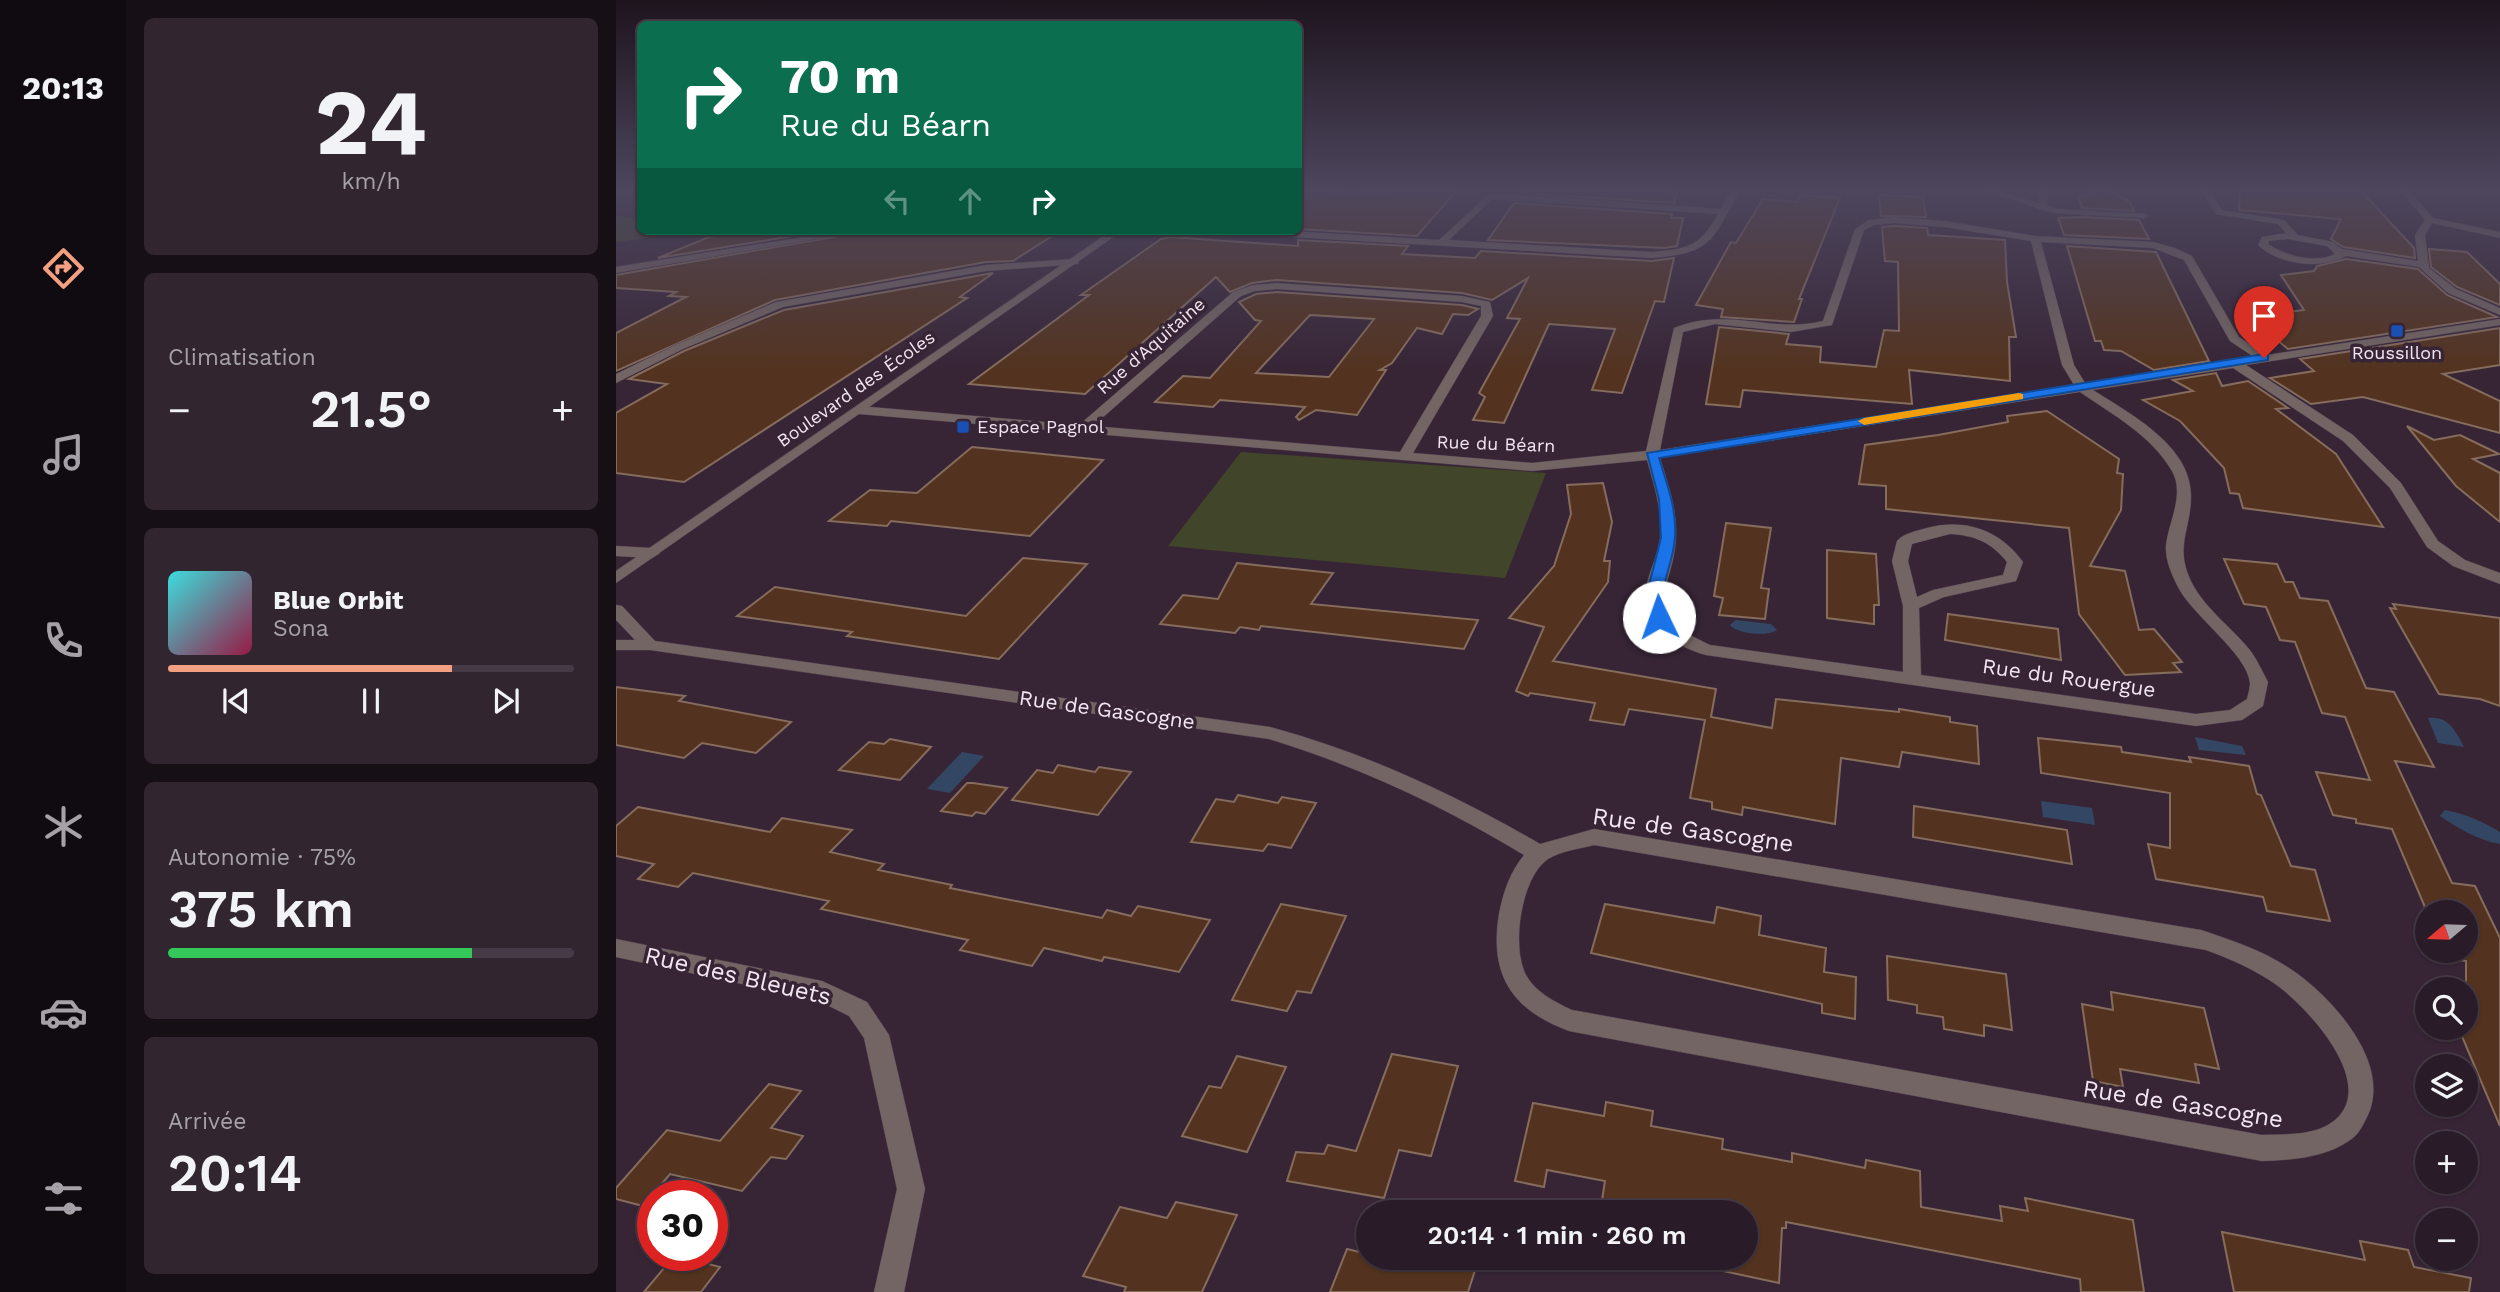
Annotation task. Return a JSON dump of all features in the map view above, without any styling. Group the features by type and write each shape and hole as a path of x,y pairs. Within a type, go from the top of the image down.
{"street":[{"path":"616,270 739,250"},
{"name":"Boulevard des Écoles","path":"616,578 1090,250"},
{"path":"1572,250 1652,256 1694,250"},
{"path":"1652,455 1678,330 1694,322 1714,320 1796,329 1815,328 1828,323 1853,250"},
{"path":"2038,250 2068,365 2081,387"},
{"path":"2167,250 2188,258 2234,339 2264,358"},
{"path":"2272,250 2304,259 2334,259 2340,257 2341,252"},
{"path":"2338,250 2424,265"},
{"path":"2422,250 2424,269 2452,291 2500,312"},
{"path":"616,379 679,347 780,304 986,268 1073,262"},
{"name":"Rue d'Aquitaine","path":"1083,428 1237,294 1253,288 1277,286 1462,299 1486,304 1487,316 1405,457"},
{"name":"Rue du Béarn","path":"859,410 1531,467 1652,455 2500,322"},
{"path":"2234,363 2348,438 2396,486 2432,544 2459,563 2500,579"},
{"name":"Rue du Rouergue","path":"1652,455 1666,499 1668,538 1653,597 1659,617 1680,638 1706,650 2196,720 2235,716 2256,702 2259,682 2244,654 2186,588 2175,562 2174,545 2184,496 2181,475 2164,449 2140,427 2081,387"},
{"path":"1911,606 1939,593 2010,578 2015,562 2005,546 1980,532 1952,527 1925,531 1905,541 1900,561 1911,606 1912,678"},
{"path":"616,551 652,553"},
{"path":"616,610 650,645"},
{"name":"Rue de Gascogne","path":"616,645 650,645 1270,733 1338,752 1397,775 1475,814 1539,853"},
{"name":"Rue de Gascogne","path":"1594,838 2201,939 2234,950 2264,965 2296,986 2326,1013 2347,1044 2359,1077 2360,1103 2348,1126 2323,1139 2294,1147 2262,1148 1569,1020 1543,1010 1526,994 1512,975 1506,954 1506,933 1516,886 1524,868 1539,853 1576,840 1594,838"},
{"name":"Rue des Bleuets","path":"616,948 822,991 858,1009 876,1035 911,1189 889,1292"}],"green space":[{"path":"1241,452 1546,473 1505,578 1168,546"}],"water":[{"path":"1736,620 1771,624 1777,630 1760,634 1745,632 1730,625"},
{"path":"2428,718 2446,722 2464,747 2438,743"},
{"path":"2195,737 2242,746 2246,755 2199,750"},
{"path":"962,752 984,756 950,793 927,789"},
{"path":"2041,801 2092,808 2095,825 2043,817"},
{"path":"2445,810 2473,818 2500,832 2500,844 2476,837 2454,825 2440,816"}],"building":[{"path":"677,250 705,250 658,258"},
{"path":"757,250 1030,250 1013,261 986,262 775,300 616,371 616,333 686,297 669,296 676,292 616,288 616,275"},
{"path":"1145,250 1405,250 1402,254 1475,258 1481,251 1652,261 1674,258 1664,302 1655,301 1622,393 1592,390 1615,329 1549,324 1504,423 1473,420 1485,397 1479,393 1520,319 1507,318 1528,278 1492,300 1462,293 1277,280 1252,283 1230,292 1216,277 1085,394 969,384 1089,295 1081,295"},
{"path":"1726,250 1819,250 1799,299 1802,299 1794,322 1721,317 1723,309 1696,305"},
{"path":"1884,250 2005,250 2007,282 2016,337 2009,337 2010,381 1909,370 1912,404 1743,390 1740,407 1706,404 1719,327 1789,334 1786,344 1821,347 1820,362 1876,367 1884,330 1899,331 1898,262 1885,261"},
{"path":"2068,250 2156,252 2209,361 2154,370 2121,351 2104,350 2101,341 2095,341"},
{"path":"2365,250 2414,250 2415,258"},
{"path":"2429,250 2467,252 2500,284 2500,305 2457,287 2431,267"},
{"path":"2346,259 2418,269 2447,295 2497,317 2288,349 2249,317 2304,310 2281,275 2314,271 2317,266"},
{"path":"993,273 960,297 967,298 684,482 616,473 616,413 667,384 629,379 684,351 784,310"},
{"path":"1277,292 1462,305 1478,309 1468,315 1453,314 1442,334 1417,328 1392,363 1380,370 1386,370 1357,415 1316,410 1299,420 1296,417 1305,407 1220,400 1213,407 1155,402 1183,376 1210,378 1261,321 1255,320 1239,302 1256,294","holes":["1310,315 1374,319 1329,377 1256,373"]},
{"path":"2500,328 2500,365 2443,374 2500,401 2500,433 2363,397 2311,404 2270,378 2314,371 2300,359"},
{"path":"2216,373 2222,386 2248,381 2288,408 2276,409 2336,454 2383,527 2243,508 2239,494 2230,493 2224,468 2180,421 2143,400 2193,391 2173,380"},
{"path":"2047,411 2119,459 2117,473 2123,474 2121,510 2090,566 2125,571 2139,630 2154,629 2182,662 2173,663 2181,672 2125,675 2079,614 2069,528 1886,509 1886,486 1859,484 1865,445 2008,422 2007,416"},
{"path":"2407,426 2434,440 2460,435 2499,454 2473,459 2500,473 2500,522 2456,486"},
{"path":"972,447 1103,460 1030,536 891,521 887,526 829,521 870,490 917,493"},
{"path":"1603,483 1612,522 1604,561 1610,561 1608,582 1553,661 1716,689 1711,717 1772,728 1776,699 1899,712 1899,709 1950,717 1950,722 1977,726 1979,764 1902,752 1899,767 1841,758 1835,824 1743,807 1742,815 1712,809 1712,802 1690,798 1705,720 1629,709 1624,725 1590,720 1595,703 1530,693 1528,696 1516,691 1544,627 1509,618 1554,566 1571,514 1567,485"},
{"path":"1726,523 1771,528 1761,588 1769,589 1765,619 1719,615 1723,598 1714,596"},
{"path":"1827,550 1876,554 1879,605 1874,605 1874,624 1827,618"},
{"path":"1023,558 1087,564 999,659 847,636 852,632 737,616 775,587 966,616"},
{"path":"2224,559 2277,564 2285,582 2293,582 2300,598 2328,601 2366,688 2394,692 2434,767 2395,761 2452,883 2475,886 2500,938 2500,1126 2478,1074 2478,1054 2469,1054 2464,1040 2478,1040 2478,977 2466,977 2466,963 2478,963 2478,900 2422,900 2392,829 2356,823 2356,819 2333,815 2316,772 2370,780 2345,717 2322,713 2295,642 2280,640 2266,607 2244,604"},
{"path":"1237,563 1333,573 1311,604 1478,620 1464,649 1261,626 1259,630 1240,627 1235,633 1160,624 1183,595 1218,599"},
{"path":"2393,604 2500,618 2500,706 2480,699 2439,694 2390,608 2396,609"},
{"path":"1948,614 2058,629 2061,660 1945,640"},
{"path":"616,687 685,696 679,701 791,722 756,753 702,743 684,758 616,745"},
{"path":"2038,738 2121,747 2122,752 2191,762 2189,757 2249,766 2257,794 2261,795 2291,866 2315,870 2330,921 2267,911 2263,897 2156,879 2148,844 2170,848 2170,793 2041,773"},
{"path":"890,739 931,747 900,780 839,770 869,742 884,744"},
{"path":"1058,765 1095,772 1099,767 1131,772 1098,815 1012,800 1037,770 1053,773"},
{"path":"967,783 1007,788 985,814 976,812 972,816 941,811"},
{"path":"1238,795 1278,803 1282,797 1316,803 1291,848 1268,844 1263,851 1191,842 1216,799 1234,802"},
{"path":"1914,806 2067,830 2072,864 1913,837"},
{"path":"638,807 770,832 782,818 852,830 830,852 884,864 878,870 952,885 950,888 1102,918 1107,910 1131,916 1138,906 1210,920 1179,972 1104,957 1102,961 1044,948 1032,966 960,950 968,940 821,909 829,901 693,873 678,887 638,879 654,864 616,856 616,826"},
{"path":"1281,904 1346,916 1311,993 1297,991 1287,1011 1232,1000"},
{"path":"1605,904 1714,923 1717,907 1761,916 1759,935 1826,948 1824,972 1856,977 1855,1019 1822,1013 1822,1004 1591,953"},
{"path":"1887,956 2006,974 2012,1030 1984,1025 1984,1036 1944,1029 1943,1017 1917,1013 1917,1005 1888,1000"},
{"path":"2111,992 2204,1008 2219,1069 2195,1064 2199,1083 2120,1069 2123,1087 2093,1081 2082,1004 2113,1010"},
{"path":"1392,1054 1458,1066 1431,1156 1399,1150 1384,1198 1287,1181 1296,1152 1324,1154 1328,1145 1356,1151"},
{"path":"1237,1056 1286,1067 1247,1152 1182,1136 1209,1086 1221,1088"},
{"path":"769,1084 801,1091 771,1128 803,1136 786,1159 771,1157 742,1191 728,1188 728,1180 695,1180 670,1174 665,1180 637,1180 637,1204 616,1199 616,1188 667,1130 720,1141"},
{"path":"1606,1102 1653,1111 1651,1126 1723,1139 1722,1149 1792,1162 1792,1153 1865,1168 1866,1160 1920,1171 1921,1207 2002,1221 2000,1206 2028,1211 2025,1198 2133,1220 2144,1292 2081,1292 2080,1279 1786,1222 1786,1228 1782,1228 1779,1283 1723,1271 1758,1270 1758,1200 1602,1200 1605,1181 1547,1170 1544,1187 1515,1181 1533,1103 1604,1116"},
{"path":"1176,1202 1237,1215 1202,1292 1124,1292 1126,1287 1083,1276 1120,1207 1167,1218"},
{"path":"2222,1232 2365,1260 2360,1241 2408,1250 2415,1271 2435,1271 2471,1278 2469,1292 2234,1292"},
{"path":"1347,1249 1356,1251 1356,1270 1475,1270 1468,1292 1330,1292"},
{"path":"662,1271 717,1271 701,1292 644,1292"}],"slow traffic":[{"path":"1864,421 2019,397"}],"place":[{"name":"Roussillon","path":"2397,331"},
{"name":"Espace Pagnol","path":"963,427"}],"route":[{"path":"1659,617 1653,597 1668,538 1666,499 1652,455 2264,358"}]}
